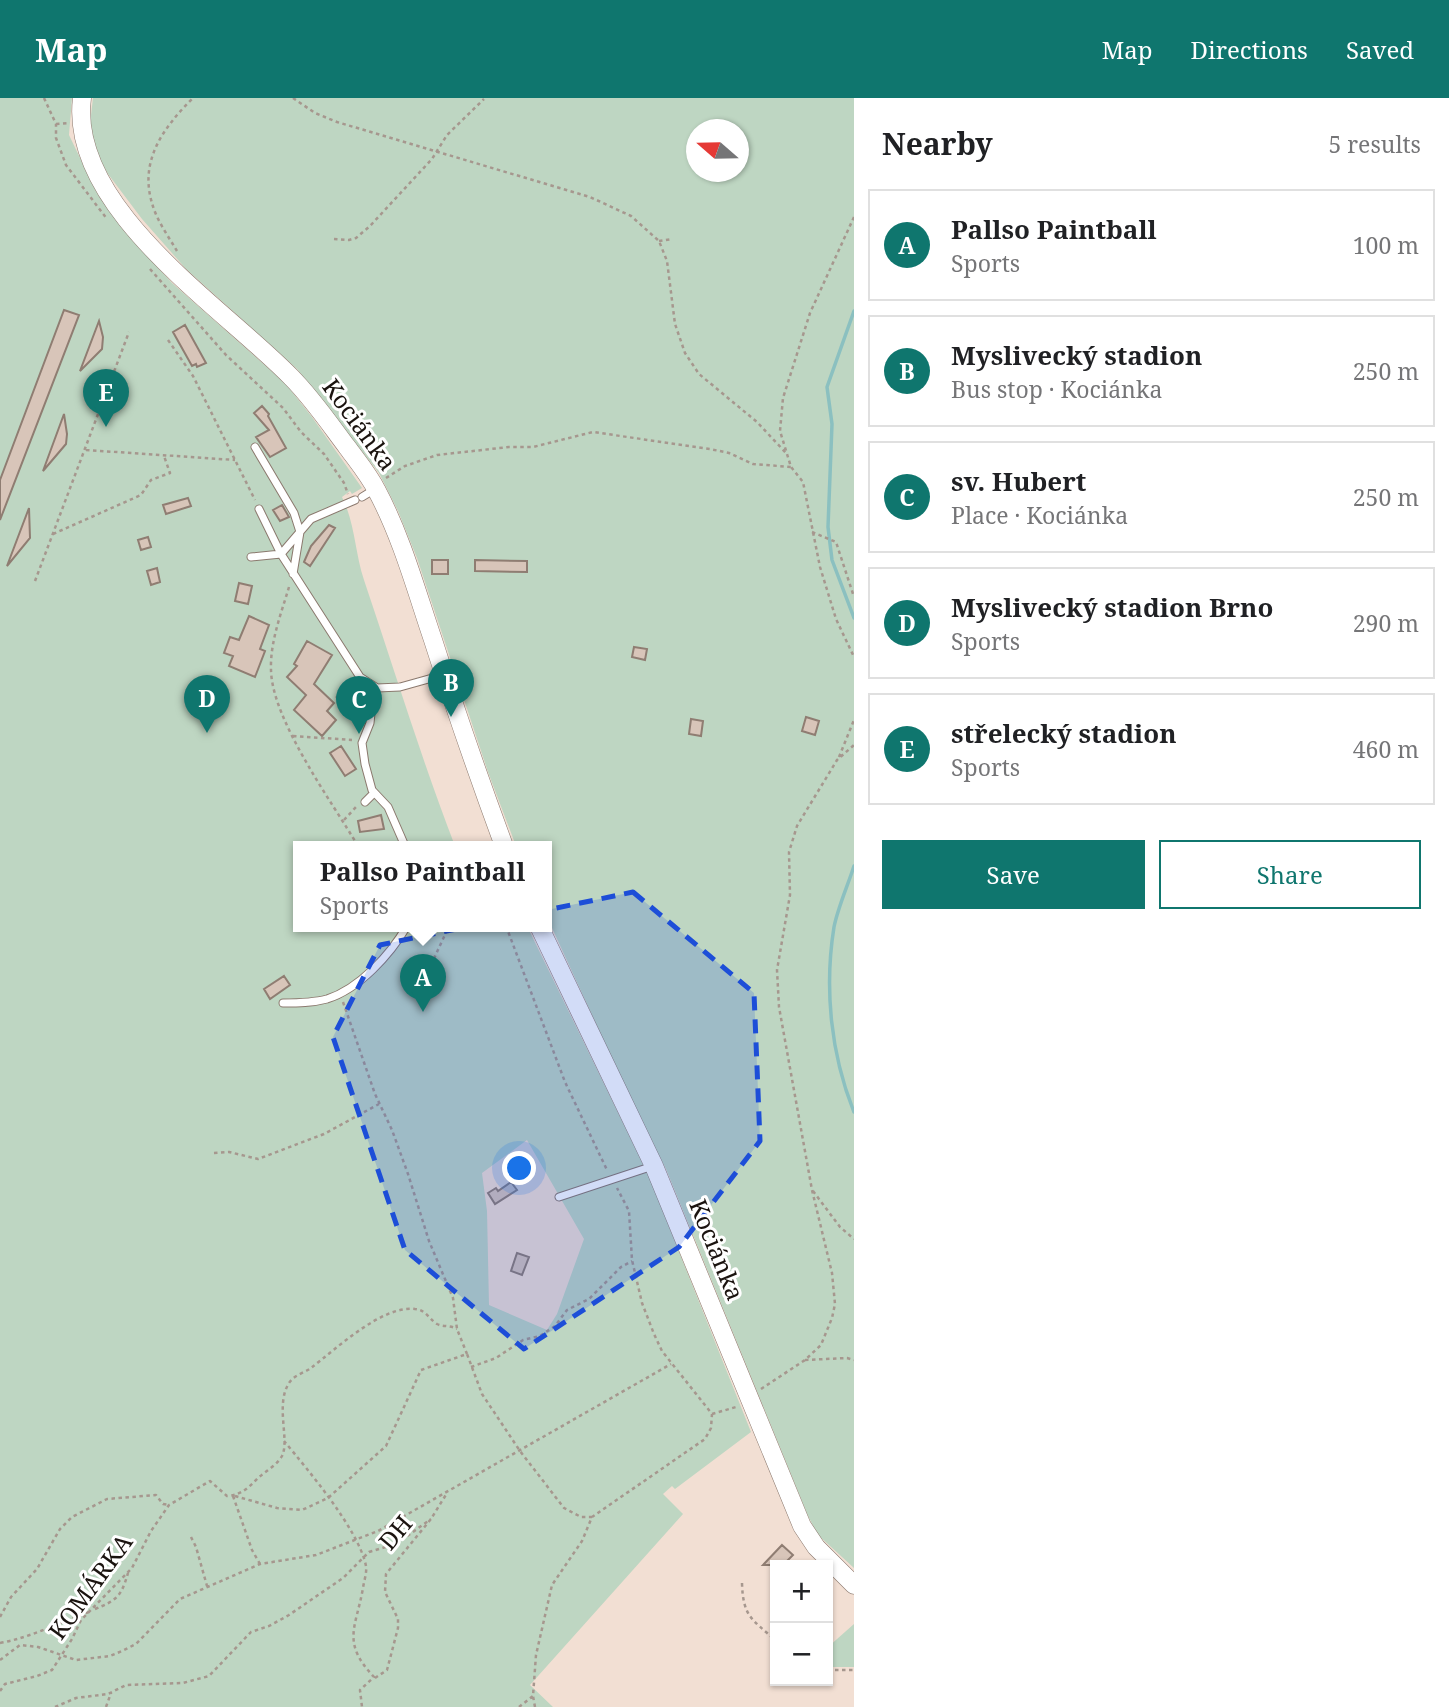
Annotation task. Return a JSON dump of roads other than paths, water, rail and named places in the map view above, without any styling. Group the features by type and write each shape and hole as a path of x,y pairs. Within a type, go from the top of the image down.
{"street":[{"name":"Kociánka","path":"82,98 81,132 87,154 103,186 131,223 179,277 291,376 325,416 364,495 399,538 502,841"},
{"name":"Kociánka","path":"542,932 654,1166 802,1526 816,1548 854,1585"}],"lane":[{"path":"255,447 293,513 300,532 293,574"},
{"path":"251,557 281,554 311,519 364,495"},
{"path":"259,509 293,574 359,675 377,688 400,687 444,674"},
{"path":"377,688 373,694 370,723 362,743 365,764 374,793 388,807 403,841"},
{"path":"362,803 374,793"},
{"path":"283,1003 306,1003 340,993 382,960 403,932"},
{"path":"559,1197 654,1166"}],"waterway":[{"path":"854,311 827,387 832,424 828,527 832,560 854,618"},
{"path":"854,866 834,927 830,974 835,1045 854,1112"}],"place":[{"name":"střelecký stadion","path":"106,427"},
{"name":"Myslivecký stadion","path":"451,717"},
{"name":"Myslivecký stadion Brno","path":"207,733"},
{"name":"sv. Hubert","path":"359,734"},
{"name":"Pallso Paintball","path":"423,1012"}]}
